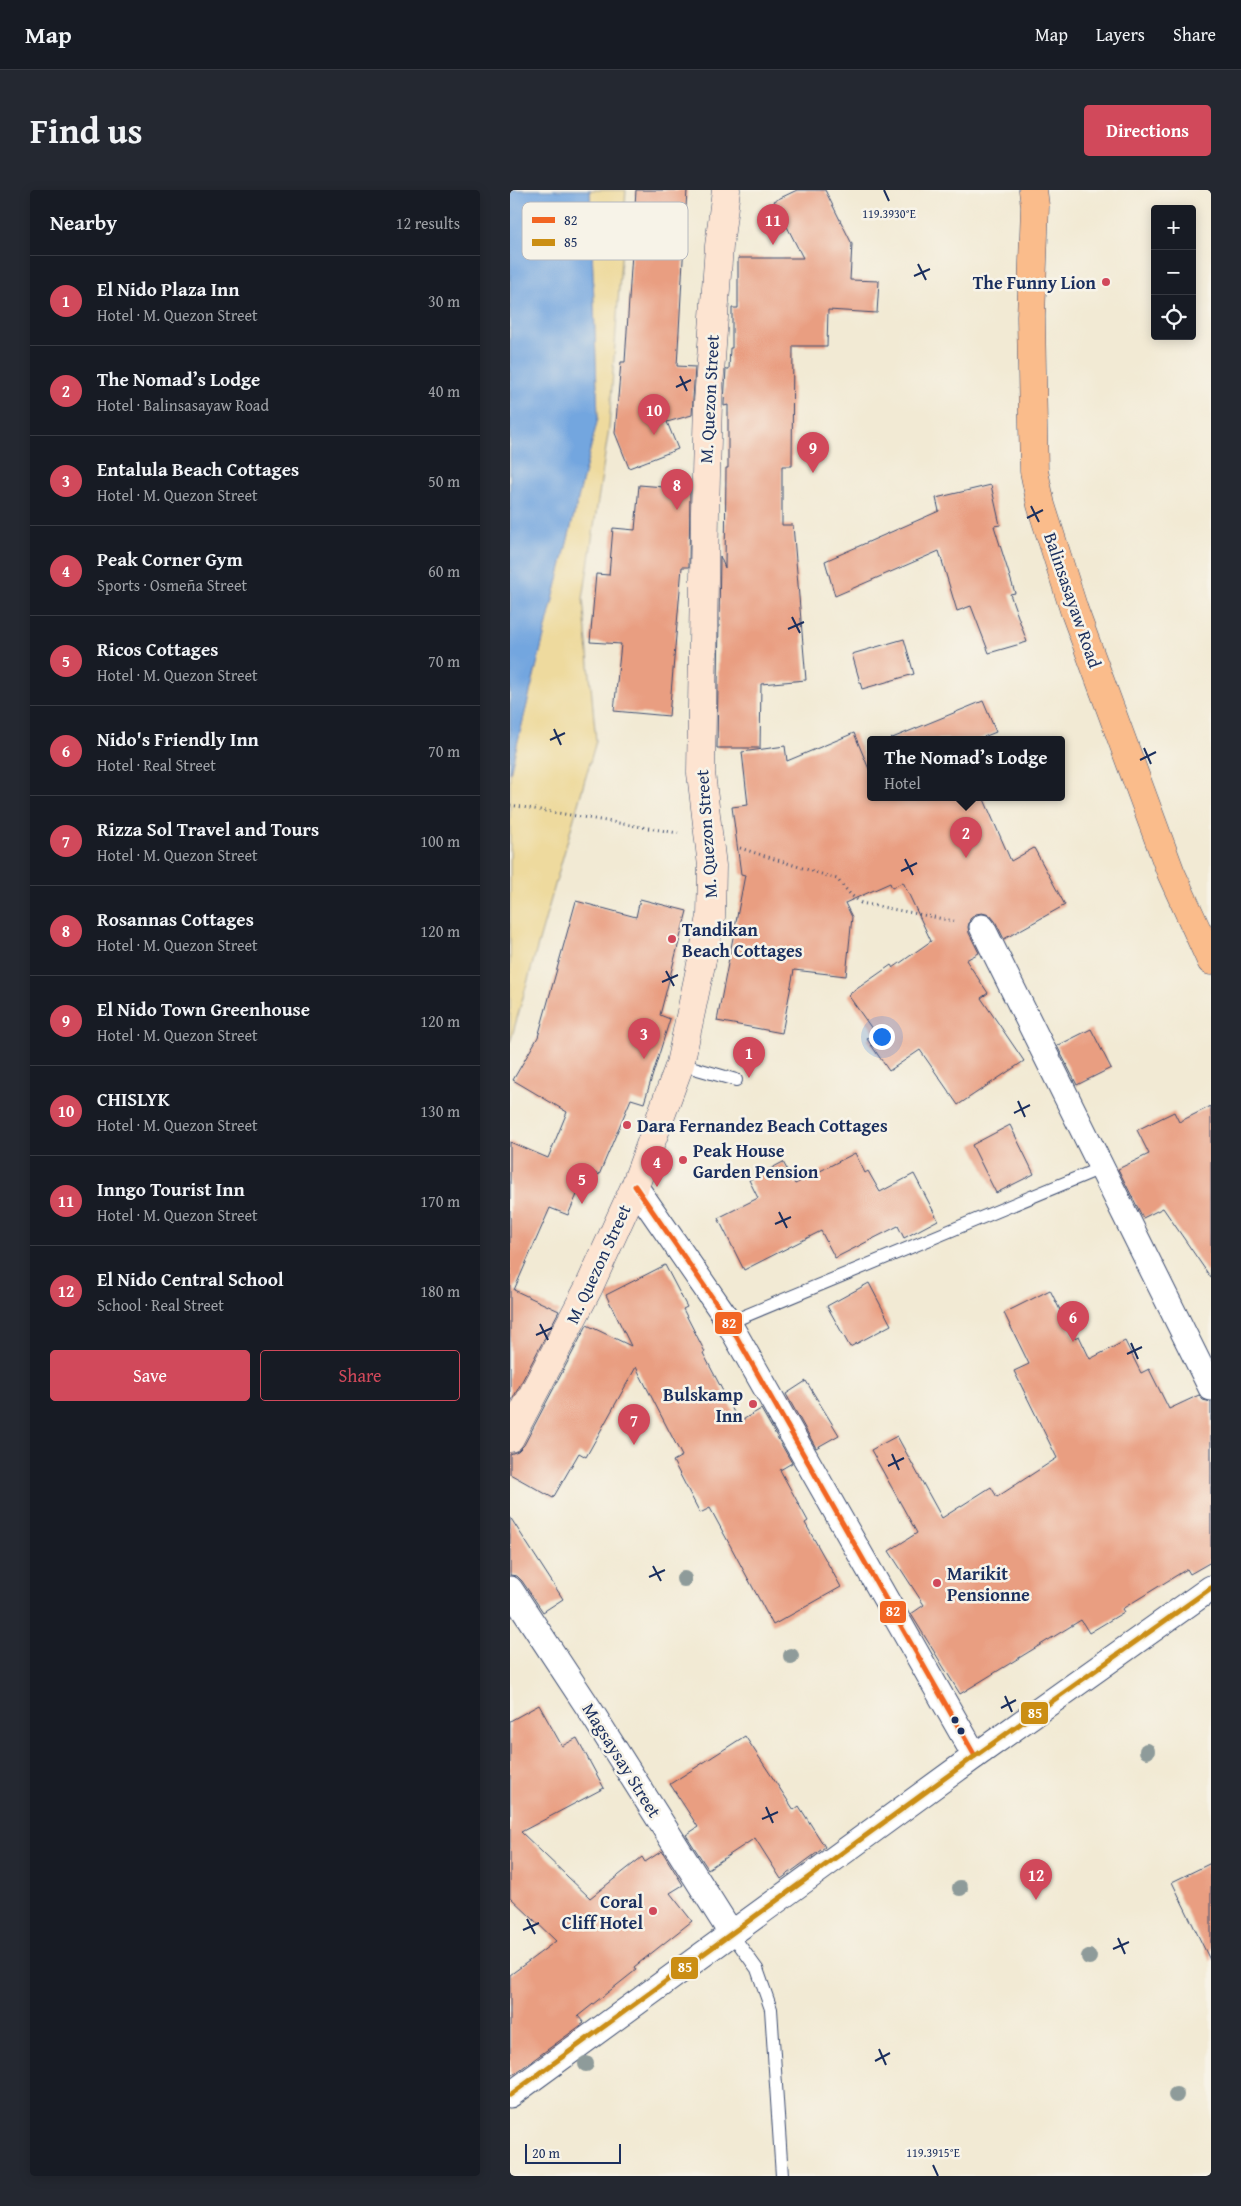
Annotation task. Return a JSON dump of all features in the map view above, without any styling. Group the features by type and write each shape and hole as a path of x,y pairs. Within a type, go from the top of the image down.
{"main road":[{"name":"Balinsasayaw Road","path":"1033,190 1035,206 1031,318 1034,471 1041,505 1074,610 1171,873 1211,961"}],"street":[{"name":"M. Quezon Street","path":"510,1438 589,1287 635,1186 680,1064 710,917 712,887 701,773 707,429 719,246 726,190"},
{"path":"982,927 1211,1388"},
{"path":"635,1186 728,1323 975,1756"},
{"path":"510,2095 975,1756 1211,1588"},
{"name":"Magsaysay Street","path":"510,1589 590,1710 731,1933"}],"lane":[{"path":"680,1064 736,1080"},
{"path":"728,1323 1101,1168"},
{"path":"731,1933 757,1969 771,2009 782,2176"}],"path":[{"path":"510,806 708,838 837,879 851,895 861,902 982,927"}],"sand":[{"path":"590,190 626,190 625,202 590,202"},
{"path":"592,260 621,260 609,428 583,599 596,741 510,1043 510,773 598,418"}],"water":[{"path":"510,190 590,190 590,202 522,202 522,260 592,260 598,418 510,773"}],"building":[{"path":"636,190 687,190 686,202 635,202"},
{"path":"797,190 825,190 852,244 850,280 879,281 877,313 828,310 827,346 793,346 792,466 782,466 782,525 793,525 806,680 761,684 760,748 717,748 720,556 725,568 726,468 728,468 728,405 724,406 724,403 726,369 729,369 730,348 732,348 732,308 738,308 738,258 803,258 774,201"},
{"path":"632,260 683,260 677,366 695,367 692,415 667,422 678,449 629,468 615,433 621,362 625,362"},
{"path":"639,485 690,489 689,567 682,567 669,716 614,711 621,644 590,642 596,574 609,575 613,528 635,530"},
{"path":"991,485 1000,525 994,526 1015,593 1010,594 1027,642 989,653 971,606 957,611 939,551 835,596 825,561 939,511 936,498"},
{"path":"904,639 914,674 862,689 852,654"},
{"path":"983,701 996,732 986,736 897,736"},
{"path":"854,733 867,764 867,801 985,801 1011,861 1034,848 1065,905 1004,939 990,915 976,914 970,919 969,933 979,953 966,960 988,993 981,998 1024,1061 958,1105 920,1050 889,1071 867,1039 875,1033 848,995 891,965 893,968 931,941 903,882 892,888 890,883 845,903 852,917 846,976 794,970 782,1033 717,1021 745,875 741,874 732,807 748,805 742,752 785,746 787,761"},
{"path":"640,899 687,911 660,1015 670,1019 644,1103 631,1099 599,1175 588,1170 568,1215 550,1208 514,1290 559,1311 510,1404 510,1142 548,1158 567,1112 513,1080 538,1037 576,901 636,917"},
{"path":"1091,1029 1111,1068 1077,1085 1057,1046"},
{"path":"1211,1106 1211,1278 1163,1208 1143,1218 1118,1169 1149,1154 1137,1130 1174,1112 1179,1122"},
{"path":"1010,1125 1034,1174 996,1193 972,1145"},
{"path":"855,1153 865,1173 868,1171 880,1192 914,1174 938,1220 904,1238 898,1226 835,1258 821,1231 744,1270 718,1218 758,1198 749,1180 783,1162 795,1184"},
{"path":"665,1265 687,1307 683,1309 705,1352 703,1353 739,1422 761,1409 792,1463 780,1470 808,1521 805,1523 841,1587 773,1625 710,1508 700,1513 673,1461 682,1456 636,1367 586,1457 579,1453 553,1498 510,1474 510,1454 518,1451 524,1445 587,1325 631,1346 606,1295"},
{"path":"869,1283 891,1325 850,1347 827,1306"},
{"path":"1050,1290 1074,1338 1079,1336 1090,1359 1125,1341 1141,1373 1149,1369 1169,1409 1199,1395 1203,1400 1211,1402 1211,1562 1190,1574 1187,1569 1122,1609 1124,1612 1089,1633 1081,1620 960,1694 911,1614 924,1605 889,1551 917,1533 871,1450 897,1436 942,1518 991,1487 997,1497 1057,1458 1014,1371 1029,1364 1004,1313"},
{"path":"806,1381 839,1435 816,1448 786,1394"},
{"path":"510,1517 563,1599 543,1612 522,1581 517,1576 510,1575"},
{"path":"539,1705 562,1746 577,1738 604,1788 521,1832 590,1898 642,1857 645,1862 662,1851 683,1885 670,1893 692,1921 634,1967 636,1970 578,2016 584,2023 510,2077 510,1975 556,1941 510,1897 510,1721"},
{"path":"745,1736 794,1810 799,1806 825,1847 781,1879 755,1838 708,1869 686,1835 698,1827 670,1784"},
{"path":"1211,1863 1211,1962 1172,1882"}],"transit line":[{"name":"82","path":"635,1186 723,1313 975,1756"},
{"name":"85","path":"510,2095 975,1756 1211,1588"}],"place":[{"name":"Inngo Tourist Inn","path":"773,245"},
{"name":"The Funny Lion","path":"1106,282"},
{"name":"CHISLYK","path":"654,435"},
{"name":"El Nido Town Greenhouse","path":"813,473"},
{"name":"Rosannas Cottages","path":"677,510"},
{"name":"The Nomad’s Lodge","path":"966,858"},
{"name":"Tandikan Beach Cottages","path":"672,939"},
{"name":"Entalula Beach Cottages","path":"644,1059"},
{"name":"El Nido Plaza Inn","path":"749,1078"},
{"name":"Dara Fernandez Beach Cottages","path":"627,1125"},
{"name":"Peak House Garden Pension","path":"683,1160"},
{"name":"Peak Corner Gym","path":"657,1187"},
{"name":"Ricos Cottages","path":"582,1204"},
{"name":"Nido's Friendly Inn","path":"1073,1342"},
{"name":"Bulskamp Inn","path":"753,1404"},
{"name":"Rizza Sol Travel and Tours","path":"634,1445"},
{"name":"Marikit Pensionne","path":"937,1583"},
{"name":"El Nido Central School","path":"1036,1900"},
{"name":"Coral Cliff Hotel","path":"653,1911"}]}
